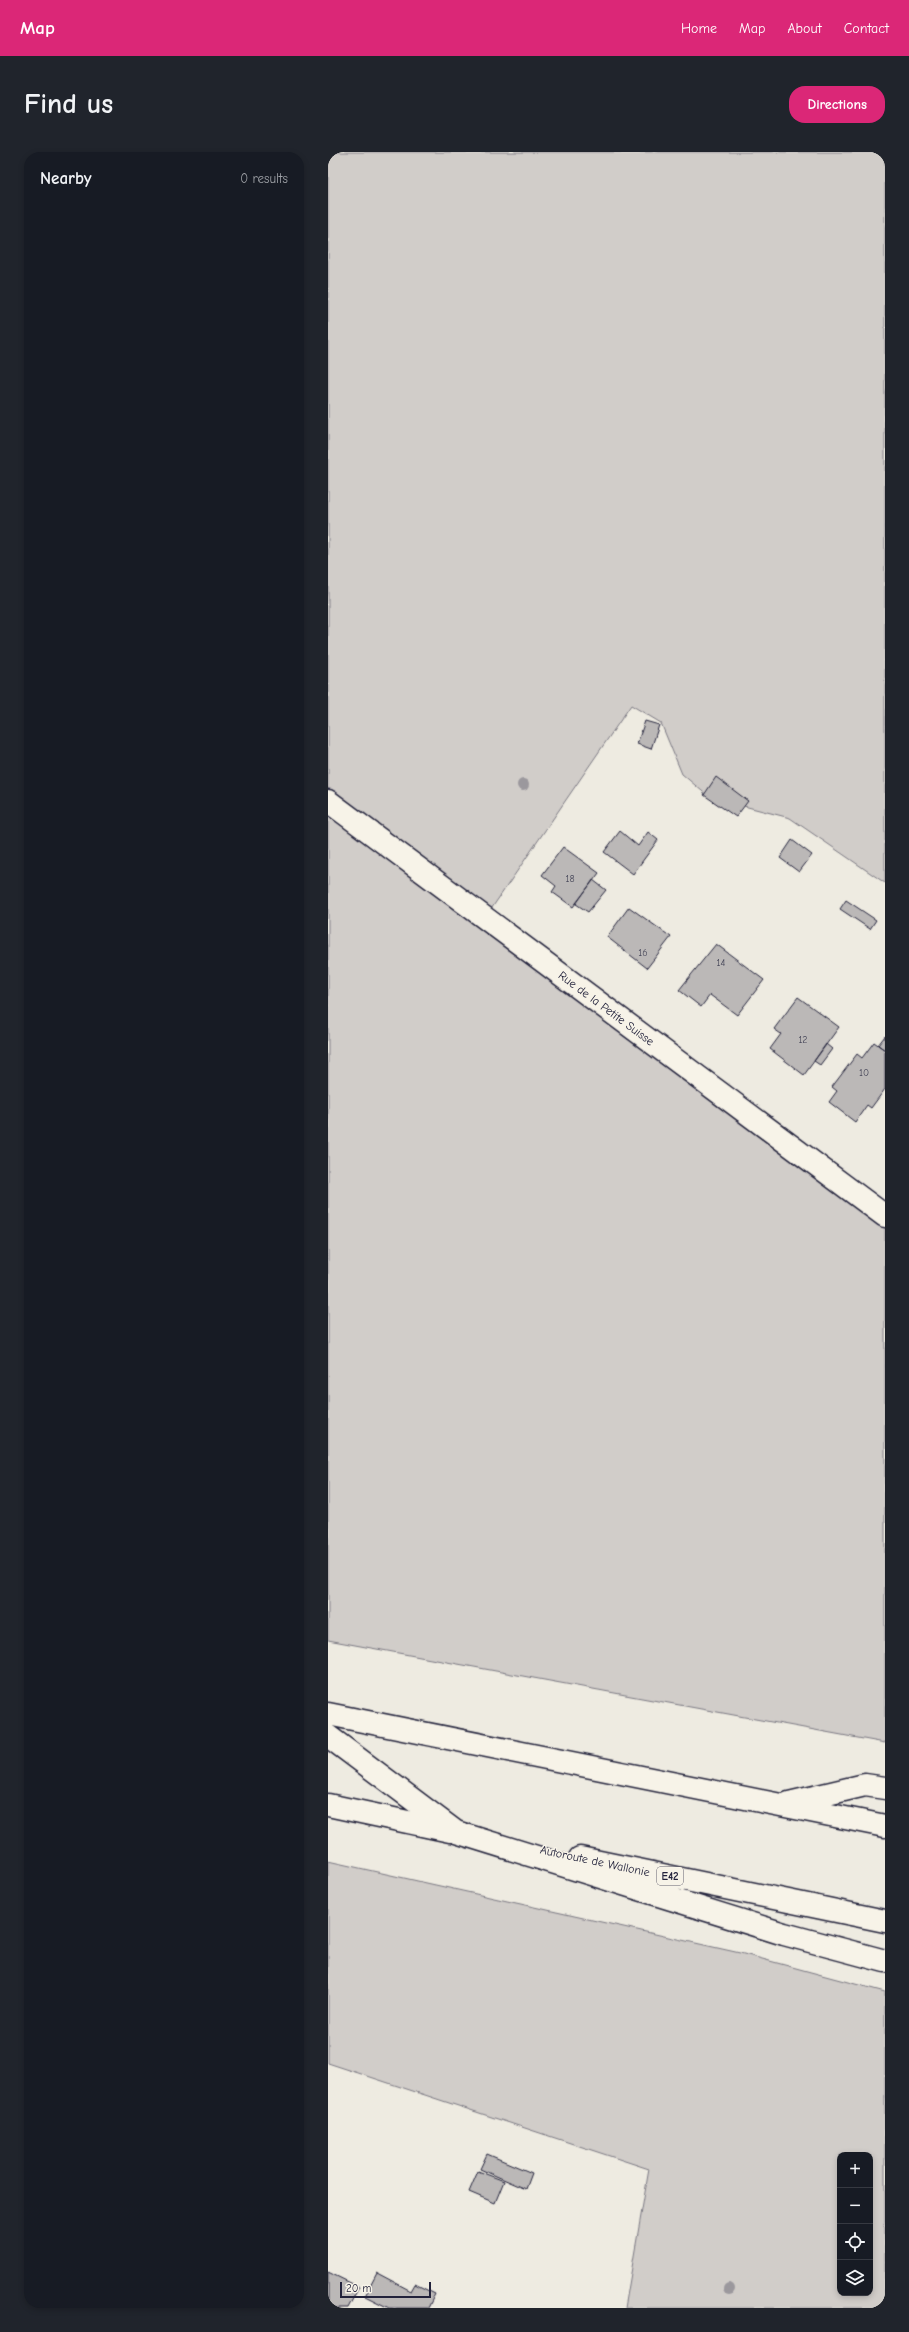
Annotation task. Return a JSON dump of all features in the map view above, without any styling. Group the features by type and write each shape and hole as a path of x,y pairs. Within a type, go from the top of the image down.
{"main road":[{"name":"Rue de la Petite Suisse","path":"328,801 885,1216"},
{"path":"328,1714 489,1745 885,1826"},
{"path":"328,1736 456,1832 784,1934 885,1961"},
{"path":"782,1804 865,1785 885,1788"},
{"name":"Autoroute de Wallonie","path":"328,1805 885,1921"}],"shaded area":[{"path":"328,152 885,152 885,883 790,818 709,797 682,774 661,723 631,705 485,918 885,1216 885,1743 328,1640"},
{"path":"328,1861 740,1953 885,1992 885,2308 625,2308 649,2169 328,2063"}],"building":[{"path":"645,721 659,725 651,749 637,744"},
{"path":"716,777 748,801 736,817 704,795"},
{"path":"620,831 638,846 648,832 658,840 633,874 604,852"},
{"path":"792,840 812,855 799,872 780,858"},
{"path":"563,847 599,873 573,907 552,892 556,886 542,875"},
{"path":"593,880 606,890 588,912 576,904"},
{"path":"846,900 876,920 870,929 840,909"},
{"path":"629,907 671,937 647,968 607,937"},
{"path":"716,944 764,980 737,1015 710,995 701,1007 679,990"},
{"path":"798,997 839,1027 804,1075 770,1049 781,1034 774,1029"},
{"path":"885,1036 885,1050 878,1045"},
{"path":"874,1042 885,1050 885,1089 871,1108 867,1105 855,1122 829,1102 837,1091 832,1087 857,1054 862,1058"},
{"path":"826,1044 832,1049 820,1065 814,1061"},
{"path":"487,2154 532,2173 526,2189 480,2169"},
{"path":"478,2171 504,2181 495,2203 469,2192"},
{"path":"328,2272 359,2287 348,2308 336,2308 328,2304"},
{"path":"377,2273 411,2291 415,2284 435,2294 428,2308 389,2308 365,2296"},
{"path":"328,2304 336,2308 328,2308"}]}
